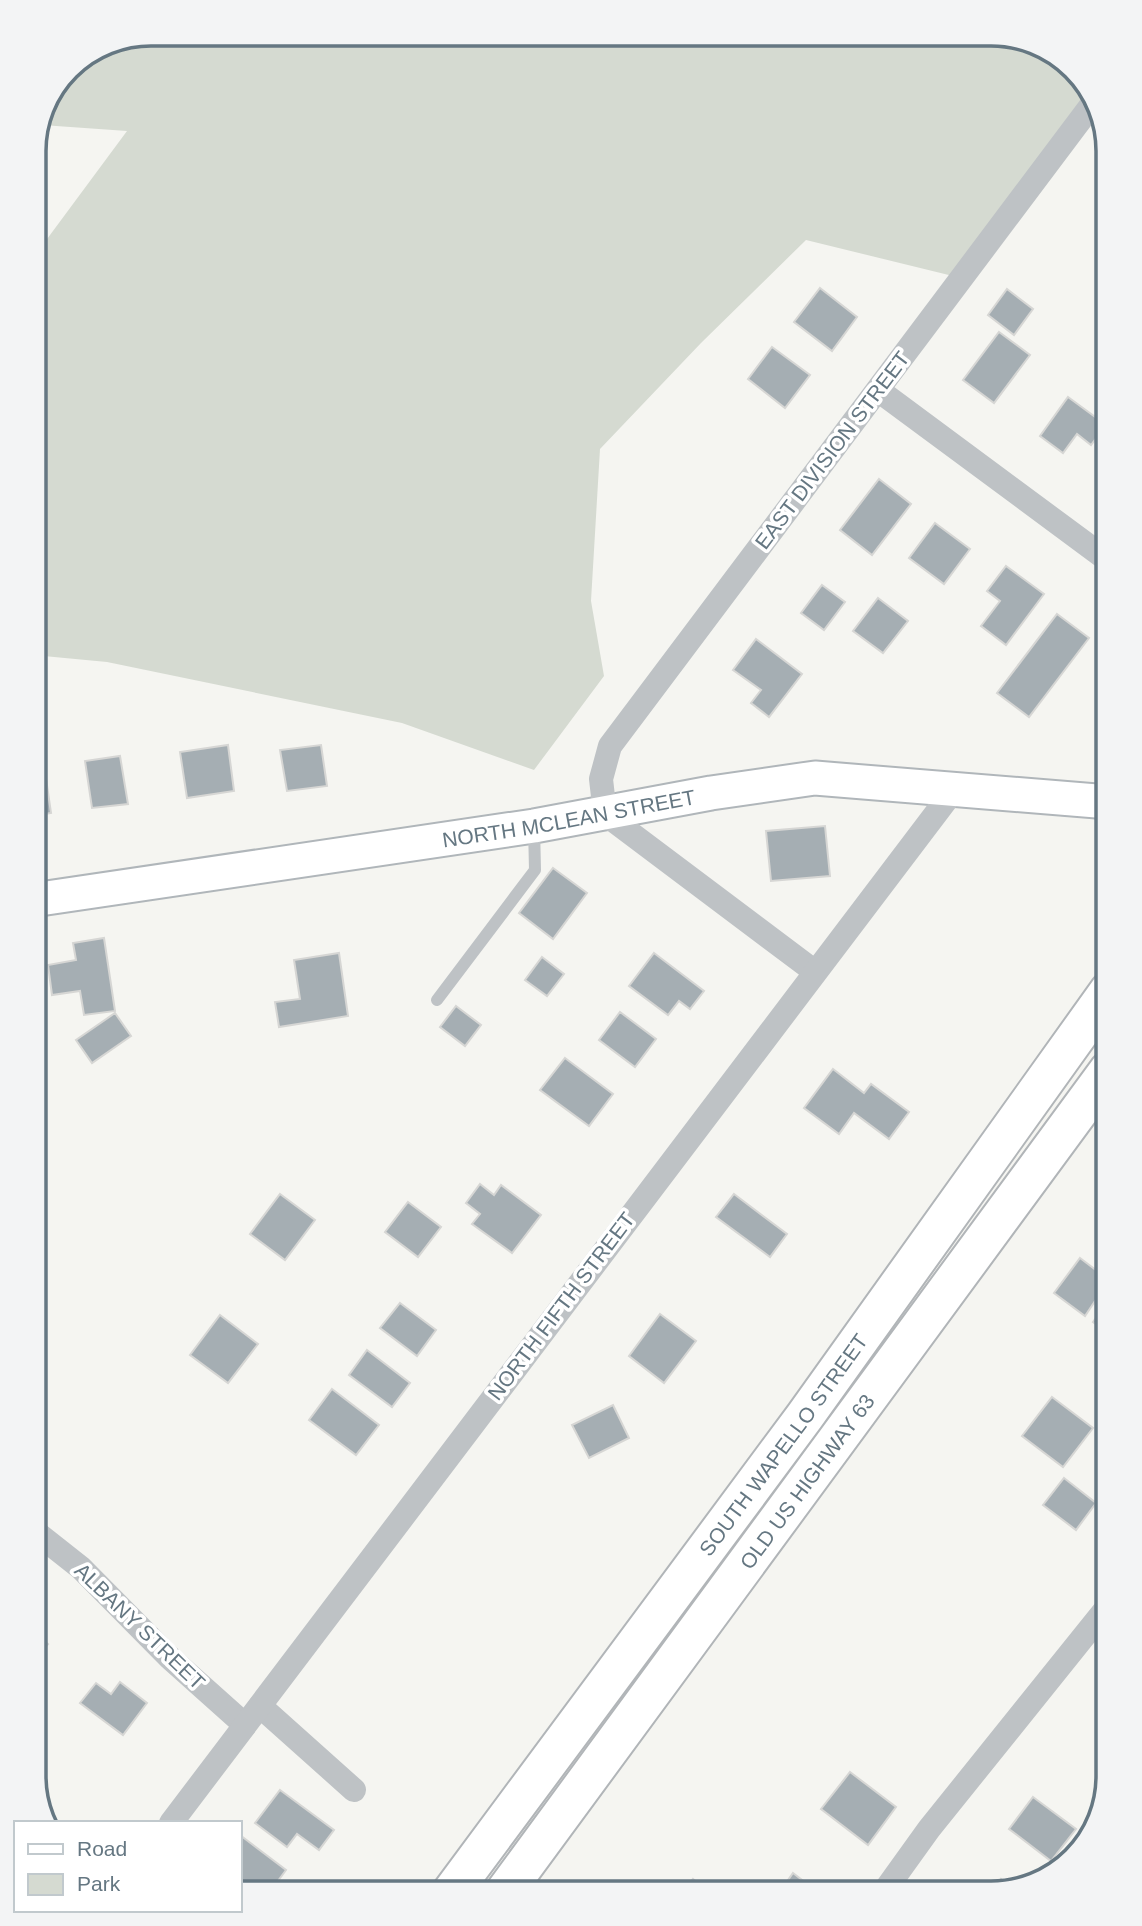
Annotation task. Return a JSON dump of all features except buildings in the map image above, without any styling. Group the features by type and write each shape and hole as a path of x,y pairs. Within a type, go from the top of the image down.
{"highway":[{"name":"SOUTH WAPELLO STREET","path":"460,1880 805,1416 1096,1009"},
{"name":"OLD US HIGHWAY 63","path":"513,1880 1096,1087"}],"street":[{"name":"EAST DIVISION STREET","path":"605,814 601,779 610,746 1088,110"},
{"path":"878,390 1096,551"},
{"name":"NORTH MCLEAN STREET","path":"46,898 534,826 712,793 815,778 1096,801"},
{"name":"NORTH FIFTH STREET","path":"172,1821 953,791"},
{"path":"605,814 814,971"},
{"name":"ALBANY STREET","path":"45,1540 81,1568 170,1658 354,1790"},
{"path":"898,1881 929,1829 1096,1621"}],"lane":[{"path":"437,1000 535,870 534,826"}],"green space":[{"path":"151,45 998,46 1025,51 1050,63 1079,92 1088,110 961,278 806,240 701,343 600,449 591,601 604,676 534,770 402,723 107,662 46,656 46,241 127,131 49,125 56,104 81,72 117,51"}]}
